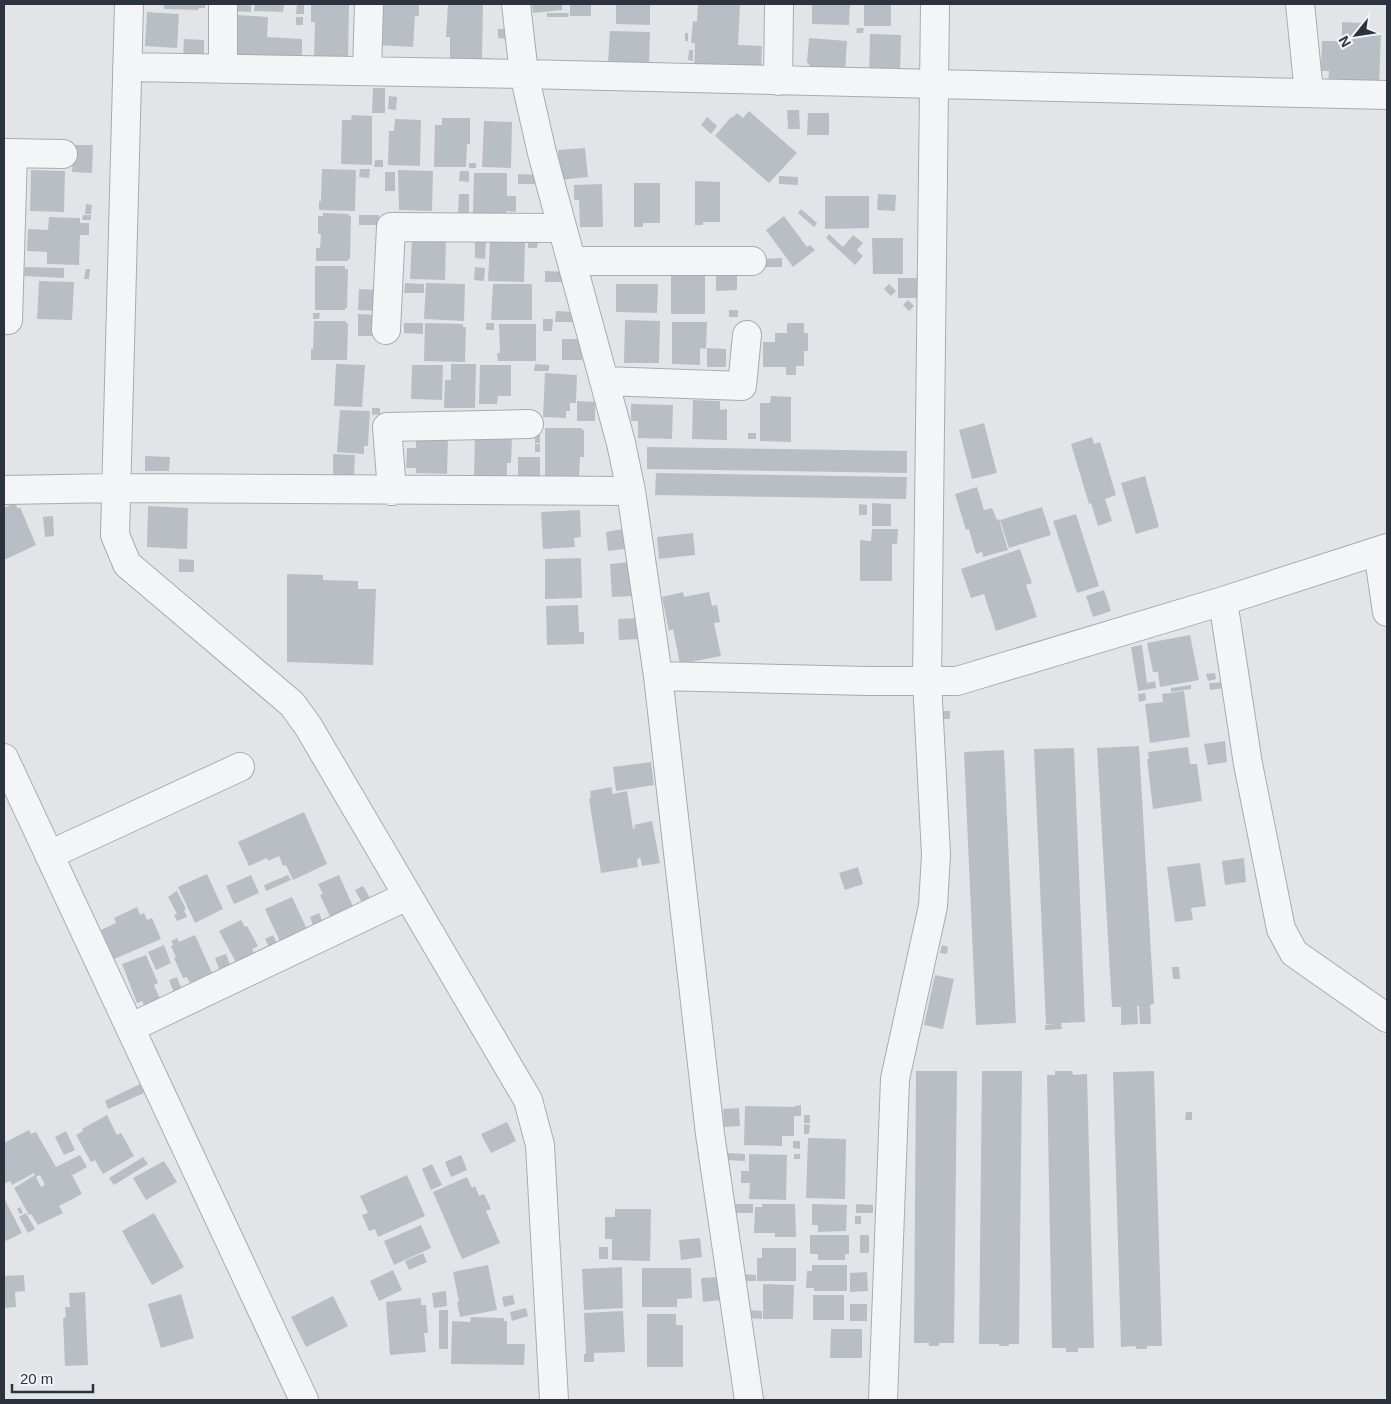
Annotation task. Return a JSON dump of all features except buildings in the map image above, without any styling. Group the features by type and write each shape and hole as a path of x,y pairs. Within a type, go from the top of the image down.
{"street":[{"path":"129,4 116,535 127,564 292,704 308,726 528,1100 540,1145 554,1400"},
{"path":"223,4 223,69"},
{"path":"368,71 369,4"},
{"path":"516,4 524,74 542,153 621,443 631,491 658,676 710,1134 749,1400"},
{"path":"778,81 779,4"},
{"path":"883,1400 895,1078 933,906 936,855 927,681 934,4"},
{"path":"1300,4 1310,93"},
{"path":"127,67 524,74 1387,95"},
{"path":"8,320 8,153 64,154"},
{"path":"386,330 390,227 562,228"},
{"path":"572,261 752,262"},
{"path":"604,381 742,386 746,335"},
{"path":"392,491 388,427 529,424"},
{"path":"4,490 116,488 631,491"},
{"path":"658,676 957,681 1223,601 1383,549 1387,612"},
{"path":"1223,601 1248,764 1281,929 1294,953 1387,1018"},
{"path":"4,758 304,1400"},
{"path":"49,855 240,767"},
{"path":"130,1028 408,896"}]}
